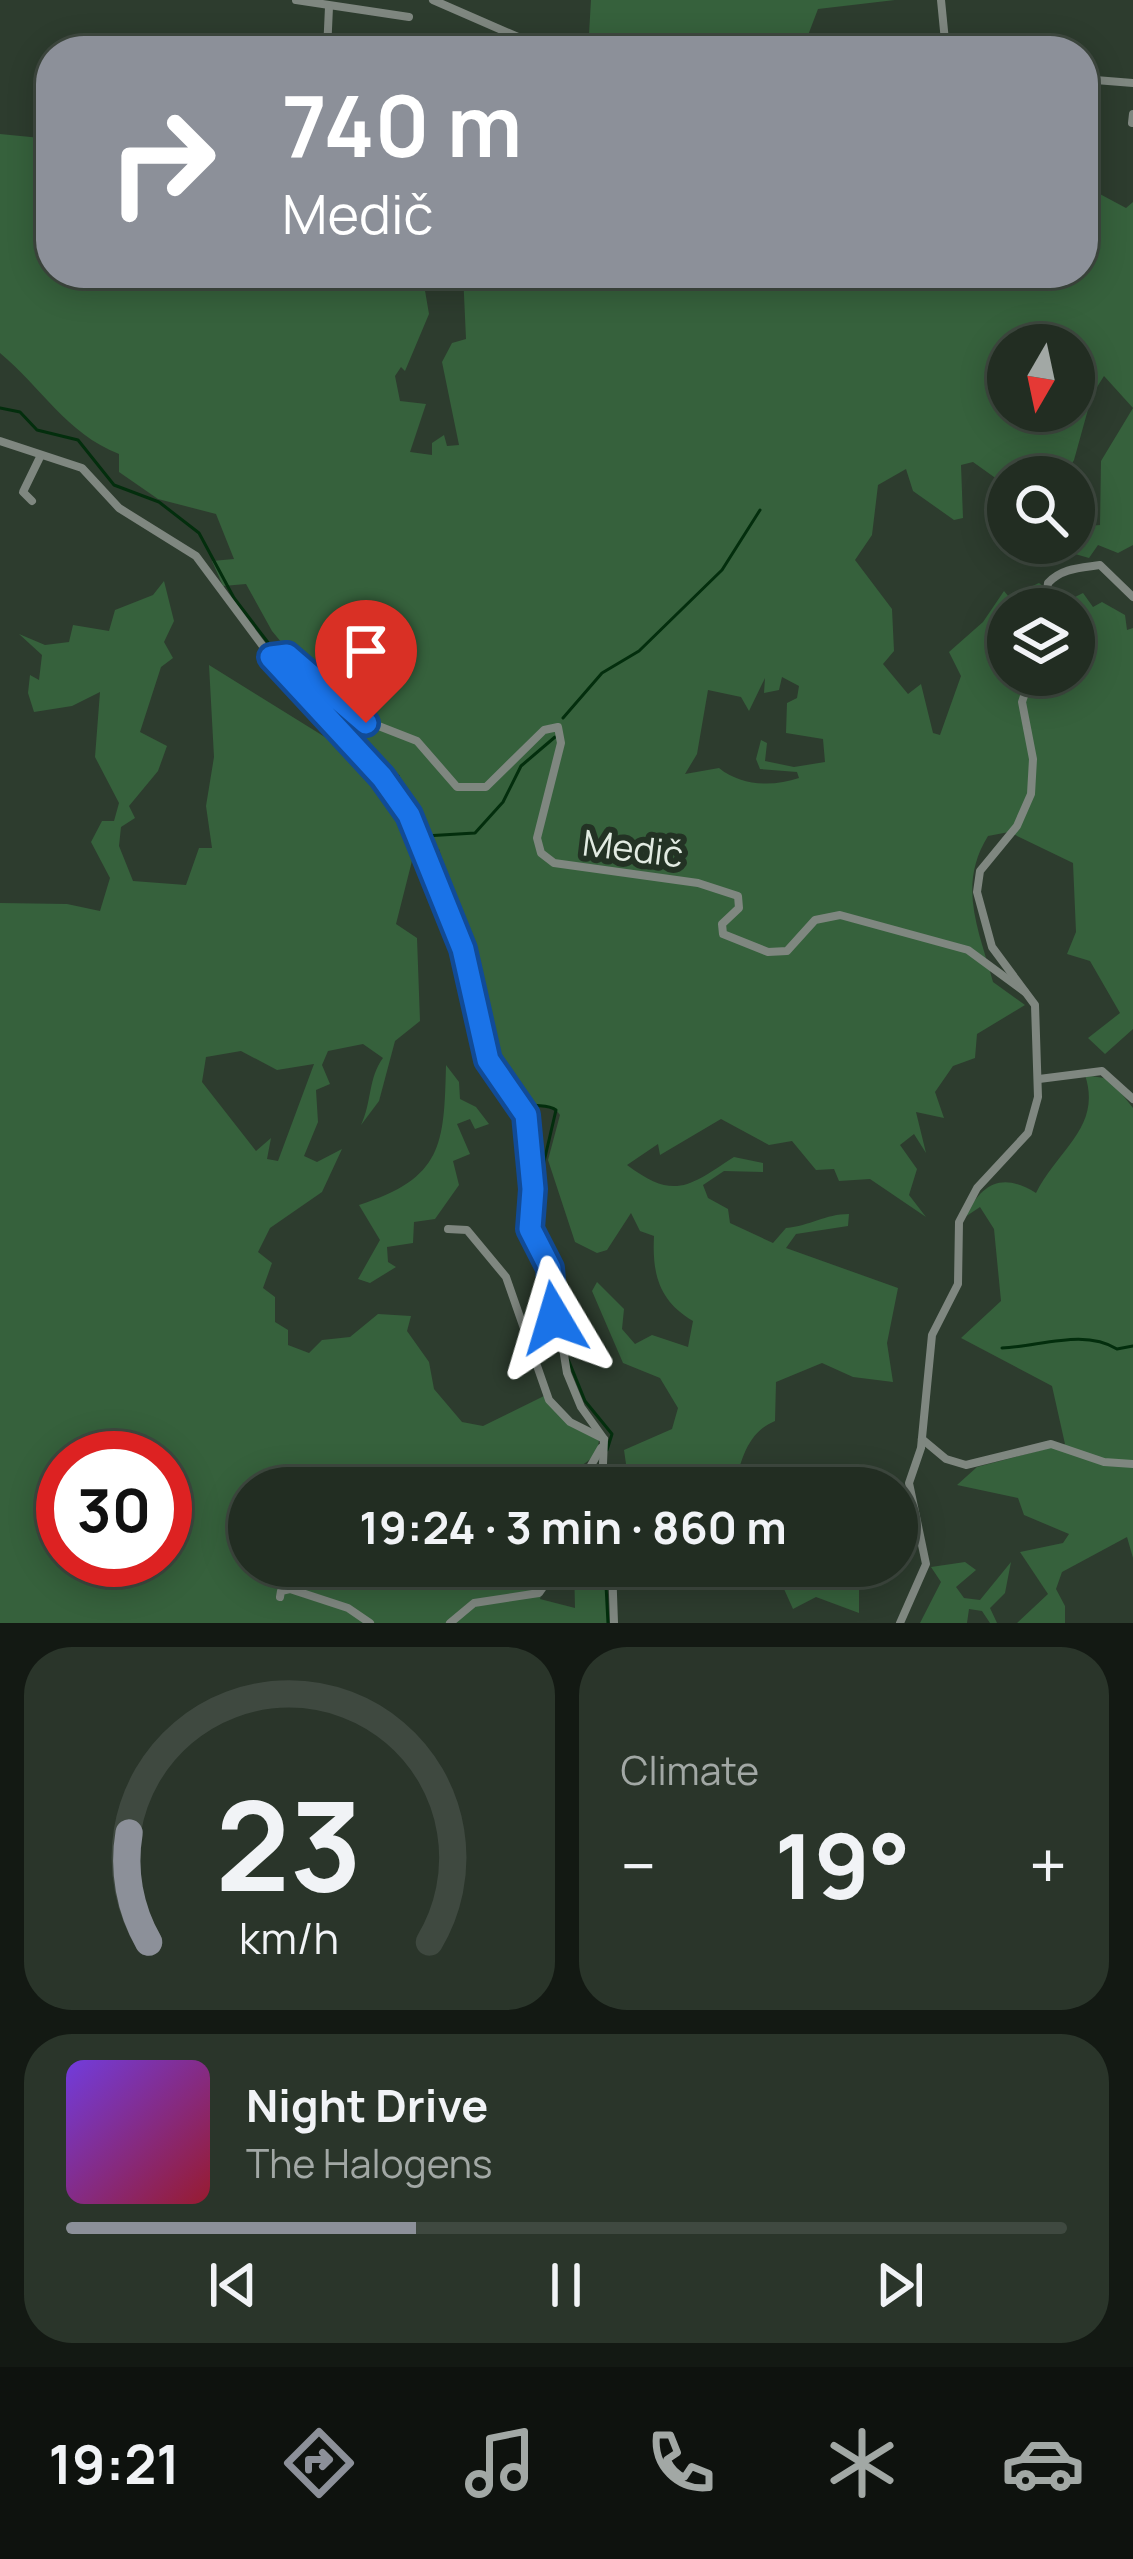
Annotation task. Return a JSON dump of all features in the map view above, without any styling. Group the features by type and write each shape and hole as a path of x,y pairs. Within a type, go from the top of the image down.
{"street":[{"path":"296,0 409,16"},
{"path":"433,0 516,36"},
{"path":"941,0 945,36"},
{"path":"324,4 326,36"},
{"path":"1098,80 1133,83"},
{"path":"0,441 82,468 119,508 196,556 409,815 463,949 488,1060 526,1115 533,1189 530,1229 550,1268 567,1373 603,1450 603,1467"},
{"path":"32,501 23,492 40,457"},
{"path":"1047,588 1054,576 1100,566 1133,597"},
{"name":"Medič","path":"276,655 353,716 416,741 457,787 486,787 544,730 558,727 561,743 537,838 541,853 554,863 600,866 731,893 741,904 722,924 723,934 768,952 788,951 814,920 840,915 968,950 1025,992"},
{"path":"900,1623 926,1564 909,1496 922,1439 920,1413 932,1336 958,1284 959,1222 977,1188 1028,1133 1039,1078 1036,1016 992,946 977,892 980,872 1016,826 1031,794 1033,759 1024,696"},
{"path":"1039,1078 1102,1071 1133,1099"},
{"path":"448,1229 467,1230 500,1265 550,1400 603,1450"},
{"path":"922,1439 946,1459 966,1465 1051,1444 1104,1462 1133,1464"},
{"path":"592,1467 603,1450"},
{"path":"450,1623 474,1603 539,1593 543,1587"},
{"path":"613,1587 614,1623"},
{"path":"280,1597 281,1591 290,1589 348,1608 370,1623"}],"green space":[{"path":"591,0 895,0 818,9 808,36 589,36"},
{"path":"0,134 36,138 36,288 425,288 429,314 405,371 401,367 395,376 400,401 426,404 410,452 432,455 432,443 444,435 447,446 459,445 442,362 452,343 466,339 464,288 1098,288 1098,193 1126,208 1133,202 1133,408 1104,376 1095,390 1095,324 987,324 987,432 1082,432 1075,456 987,456 987,472 973,462 961,465 963,518 954,520 913,491 906,469 878,485 872,535 855,560 892,609 894,651 883,664 908,694 921,684 933,733 940,735 961,676 949,652 987,616 987,696 1095,696 1095,606 1102,602 1125,615 1127,630 1133,628 1133,1029 1105,1054 1088,1038 1120,1013 1090,961 1067,954 1076,932 1073,863 1009,832 988,836 974,873 977,926 993,982 1025,1005 977,1034 975,1058 953,1066 935,1092 944,1118 916,1112 926,1153 914,1134 900,1145 917,1169 909,1195 926,1217 870,1179 839,1181 834,1169 816,1170 792,1141 769,1145 721,1119 660,1155 658,1144 627,1165 670,1186 693,1182 734,1157 763,1163 763,1172 724,1171 703,1185 708,1198 728,1209 730,1223 773,1243 786,1228 849,1214 848,1226 796,1234 786,1248 898,1288 887,1343 893,1382 853,1377 822,1363 776,1382 775,1421 751,1440 740,1467 626,1467 624,1450 672,1429 678,1408 660,1378 623,1363 592,1291 597,1282 624,1309 622,1329 635,1344 652,1335 688,1347 693,1321 665,1295 656,1274 654,1236 640,1231 631,1213 607,1250 597,1253 575,1242 548,1160 560,1115 554,1107 524,1107 484,1027 462,922 439,849 414,853 396,924 417,938 420,1021 395,1041 379,1101 361,1125 383,1058 363,1044 328,1051 322,1065 330,1084 316,1090 318,1122 304,1156 317,1162 342,1149 322,1192 270,1228 258,1252 272,1263 263,1288 275,1297 275,1322 288,1330 288,1345 309,1353 322,1340 350,1337 378,1314 411,1316 407,1331 429,1362 434,1389 462,1422 483,1426 544,1396 599,1441 596,1455 581,1467 228,1467 228,1587 544,1587 540,1599 575,1608 574,1587 608,1587 608,1623 0,1623 0,903 67,904 100,911 110,878 91,842 102,821 114,821 119,803 95,757 100,692 72,706 34,712 28,693 30,675 39,680 42,655 19,634 45,645 69,642 73,625 109,631 115,610 153,595 164,581 174,621 164,642 173,658 161,667 140,732 167,746 158,771 129,806 135,818 121,827 119,846 133,881 186,885 199,848 212,848 206,806 214,757 209,665 333,742 354,730 272,631 246,584 223,586 212,561 234,559 216,514 158,499 119,472 119,454 69,422 0,353","holes":["782,677 799,686 797,698 787,703 786,733 823,739 825,762 794,767 765,761 767,743 761,740 756,759 760,769 797,772 799,778 758,783 719,768 685,774 697,754 708,690 741,697 749,711 765,678 764,693 779,690","241,1051 277,1070 314,1064 278,1161 267,1159 271,1138 256,1151 202,1082 206,1057"]},
{"path":"1133,408 1133,545 1118,553 1098,545 1095,549 1095,525 1100,525 1101,461"},
{"path":"446,1065 459,1082 460,1099 476,1107 489,1124 475,1129 470,1119 457,1124 470,1154 453,1161 459,1185 435,1219 414,1222 413,1243 387,1247 388,1262 396,1267 370,1283 358,1279 380,1240 359,1205 408,1183 433,1155 443,1117"},
{"path":"1085,1075 1110,1079 1133,1108 1133,1558 1127,1537 1062,1572 1056,1589 1065,1606 1065,1623 1017,1623 1048,1594 1020,1552 1063,1543 1069,1534 1024,1515 1018,1498 957,1485 977,1467 1065,1444 1052,1386 961,1338 1001,1301 994,1229 980,1207 965,1217 978,1196 994,1184 1013,1183 1036,1193 1083,1123 1089,1093"},
{"path":"965,1562 976,1570 956,1587 964,1598 980,1600 1011,1562 1005,1593 990,1608 997,1623 990,1623 982,1611 969,1609 967,1623 920,1623 941,1582 931,1567"},
{"path":"756,1587 859,1587 859,1613 816,1597 793,1609 784,1589"}],"waterway":[{"path":"0,408 20,412 37,430 78,440 114,485 159,502 199,533 234,598 276,653"},
{"path":"563,718 602,673 639,651 722,570 760,510"},
{"path":"282,661 310,694"},
{"path":"348,737 379,767 398,776 443,890"},
{"path":"425,836 475,833 503,802 521,766 555,737"},
{"path":"454,915 474,960 489,1033 506,1078 526,1102 556,1110 536,1196"},
{"path":"535,1217 557,1291"},
{"path":"1002,1348 1076,1339 1117,1349 1133,1346"},
{"path":"568,1359 585,1401 612,1434 607,1450"},
{"path":"606,1587 608,1623"}],"route":[{"path":"366,723 287,655 271,657 336,733 382,777 409,815 436,893 463,949 488,1060 526,1115 533,1189 530,1229 550,1268 554,1318"}]}
